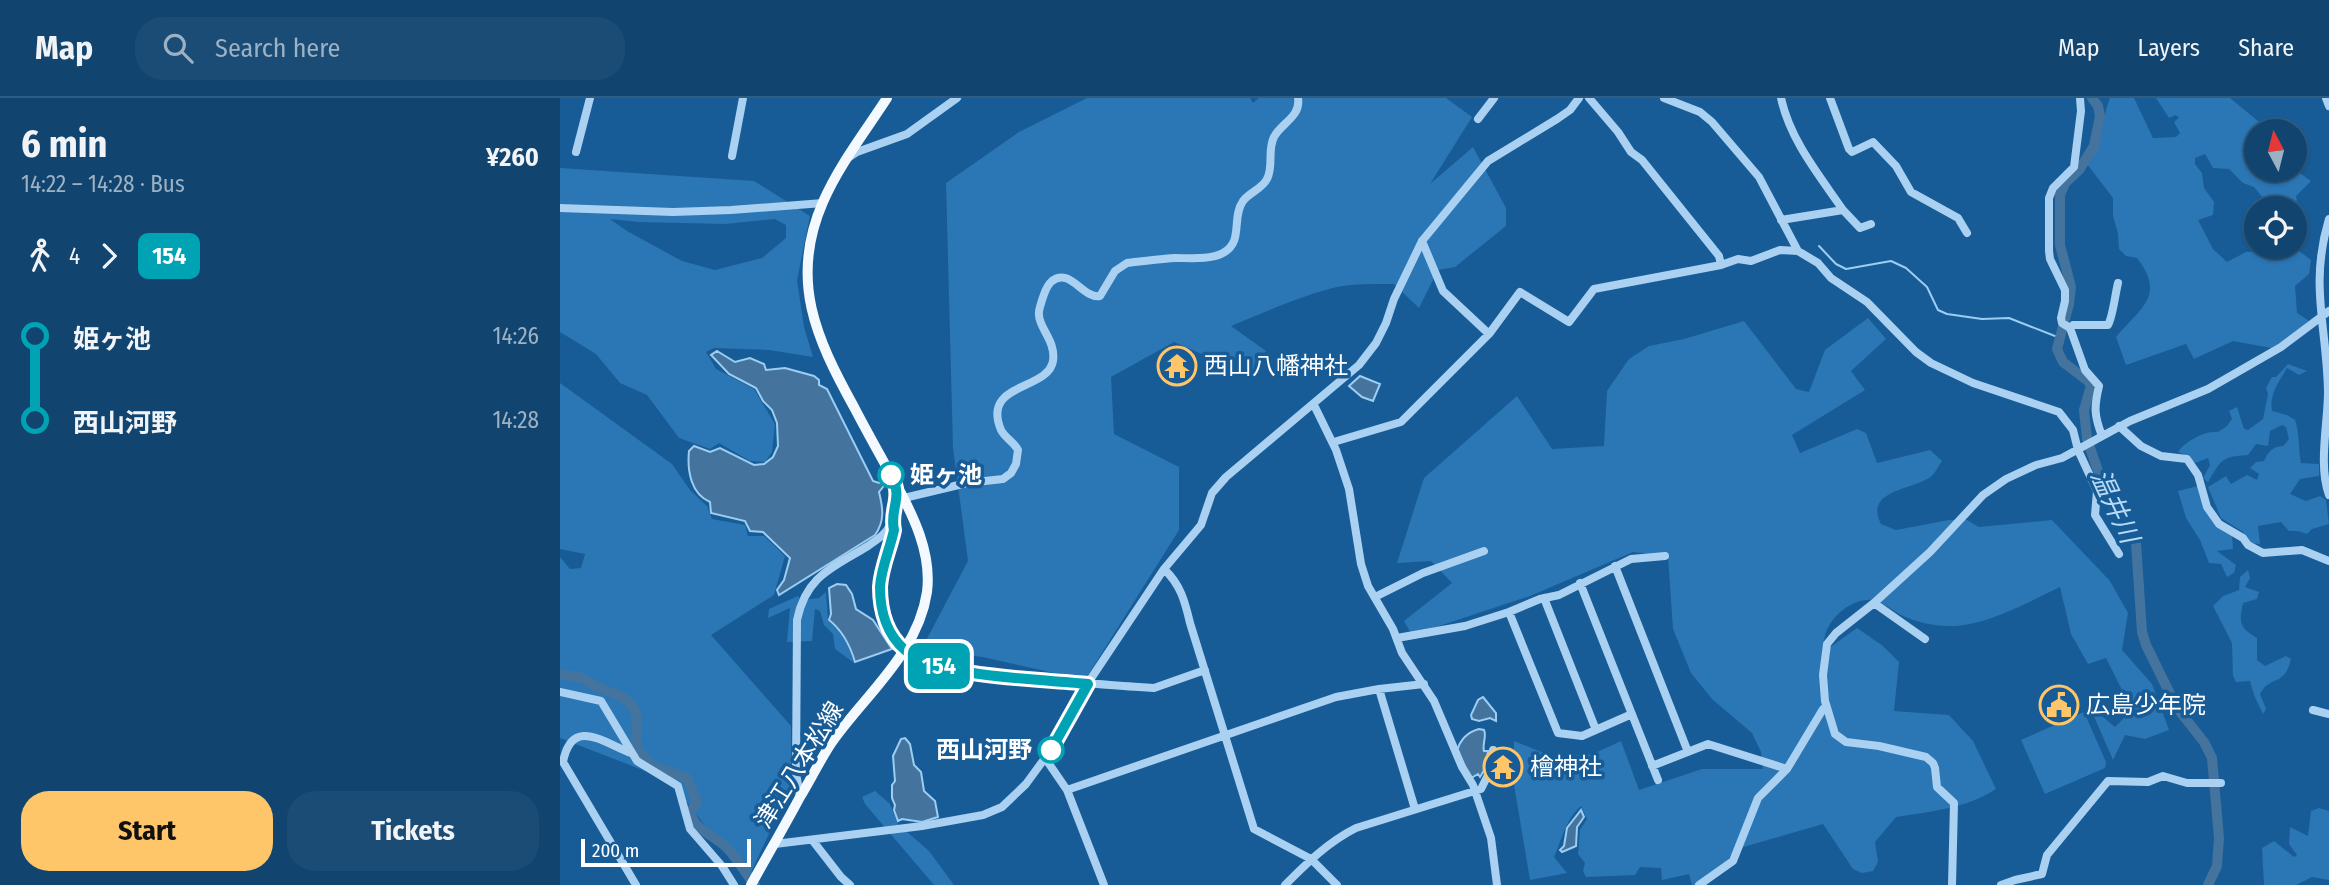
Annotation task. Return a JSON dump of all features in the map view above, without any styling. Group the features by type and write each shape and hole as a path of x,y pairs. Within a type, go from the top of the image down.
{"main road":[{"name":"津江八本松線","path":"753,880 831,744 904,650 923,609 928,577 919,531 904,498 831,365 817,333 807,281 809,248 823,203 837,174 887,98"}],"street":[{"path":"576,152 590,98"},
{"path":"732,156 743,98"},
{"path":"848,158 907,134 957,98"},
{"path":"904,498 967,483 1003,479 1011,473 1016,464 1018,450 1002,431 1000,403 1007,394 1051,368 1053,359 1050,339 1039,320 1046,288 1057,278 1064,278 1090,296 1100,296 1115,271 1127,263 1214,257 1228,250 1235,243 1242,202 1267,180 1271,168 1272,141 1296,113 1298,98"},
{"path":"1478,119 1494,98"},
{"path":"775,844 813,841 983,815 1002,807 1013,797 1045,758 1088,684 1164,569 1201,525 1212,493 1269,440 1359,365 1376,343 1422,241 1488,161 1558,119 1570,110 1579,98"},
{"path":"1589,98 1719,256 1721,265"},
{"path":"1664,98 1700,112 1712,122 1759,177 1798,251"},
{"path":"1771,98 1781,99 1793,135 1856,227 1871,224"},
{"path":"1830,98 1852,152 1872,142 1896,166 1911,192 1958,218 1967,233"},
{"path":"2080,98 2081,111 2074,167 2053,188 2049,198 2050,259 2066,296 2062,323 2070,328 2083,366 2099,386 2094,405 2099,438"},
{"path":"2326,98 2329,106"},
{"path":"560,208 685,211 823,203"},
{"path":"1781,220 1843,210"},
{"path":"2329,219 2319,268 2320,318 2328,390 2324,472 2329,495"},
{"path":"1422,241 1443,291 1489,334"},
{"path":"1336,441 1401,422 1489,334 1520,292 1569,322 1594,289 1738,260 1751,261 1780,250 1798,251 1818,263 1831,278 1867,302 1901,339 1931,363 1973,383 2059,412 2073,430 2097,491 2095,515 2119,554"},
{"path":"2070,328 2073,325 2108,325 2118,283"},
{"path":"1952,885 1954,803 1937,788 1933,762 1926,757 1879,746 1846,742 1835,734 1827,708 1823,675 1826,644 1930,552 1983,495 2016,473 2062,458 2119,426 2208,389 2281,347 2329,311"},
{"path":"1314,405 1336,450 1349,489 1361,564 1368,586 1397,638 1402,653 1434,701 1475,792 1491,838 1497,885"},
{"path":"2119,426 2141,446 2161,456 2187,459 2198,475 2207,507 2219,524 2243,538 2248,545 2263,553 2302,551 2329,561"},
{"path":"800,797 796,773 796,734 797,620 800,602 817,578 884,536 892,522 898,487"},
{"path":"892,522 894,530 880,587 881,606 890,634 904,650 916,658 933,665 984,675 1154,688 1205,670"},
{"path":"1375,597 1423,573 1484,551"},
{"path":"1397,638 1465,626 1559,595 1630,559 1665,556"},
{"path":"1615,566 1688,752"},
{"path":"1164,569 1184,598 1254,829 1311,859 1337,885"},
{"path":"1580,583 1658,780"},
{"path":"1544,598 1596,730"},
{"path":"1874,603 1925,639"},
{"path":"1509,612 1558,733 1582,736 1632,714"},
{"path":"1067,790 1336,697 1424,684"},
{"path":"1379,689 1415,809"},
{"path":"560,692 601,701 637,761 678,786 690,829 722,866 734,885"},
{"path":"1699,885 1732,861 1758,798 1787,769 1823,709 1827,708"},
{"path":"2313,710 2329,714"},
{"path":"631,753 592,735 579,737 569,744 562,763 636,885"},
{"path":"1652,766 1708,744 1787,769"},
{"path":"1285,885 1311,859 1342,835 1356,828 1481,789 1491,769 1493,750"},
{"path":"1045,758 1067,790 1104,885"},
{"path":"2001,885 2042,874 2047,855 2108,781 2148,782 2164,776 2187,783 2221,783"},
{"path":"813,841 850,885"}],"shaded area":[{"path":"1087,98 1250,98 1253,103 1259,98 1446,98 1472,117 1430,184 1473,147 1506,208 1506,226 1455,267 1438,270 1419,308 1394,284 1353,285 1304,297 1231,326 1266,351 1250,375 1174,342 1111,377 1114,434 1179,467 1179,530 1085,680 983,657 921,650 968,561 953,448 946,183 1019,132"},
{"path":"2110,98 2134,98 2153,138 2176,137 2180,133 2174,122 2179,118 2176,115 2169,118 2156,98 2230,98 2256,119 2244,119 2244,182 2307,182 2307,178 2311,181 2296,196 2261,196 2254,187 2243,183 2229,169 2213,168 2205,154 2195,158 2195,164 2202,173 2204,188 2214,202 2213,215 2198,220 2213,249 2227,262 2244,253 2244,259 2307,257 2311,260 2309,274 2295,286 2297,313 2309,321 2271,348 2233,341 2194,359 2186,344 2126,365 2116,337 2141,309 2150,292 2145,271 2137,258 2126,256 2119,249 2113,216 2113,198 2087,164 2099,140"},
{"path":"560,168 754,181 810,216 797,280 804,327 813,357 769,350 714,348 706,352 716,369 754,389 775,424 772,452 765,462 750,461 719,443 710,449 679,438 647,395 620,383 596,354 560,332","holes":["610,219 725,224 775,219 786,225 786,238 762,258 715,270 682,261"]},
{"path":"1868,318 1886,339 1851,371 1865,390 1792,435 1800,453 1857,429 1866,433 1877,463 1930,450 1942,461 1933,475 1892,493 1879,505 1877,513 1881,524 1896,530 1949,520 1967,520 1979,527 2052,520 2110,581 2128,613 2122,650 2152,684 2169,730 2145,739 2125,735 2113,760 2089,705 2115,727 2132,710 2106,658 2088,664 2071,634 2060,587 2006,613 1962,625 1924,623 1901,615 1884,604 1866,600 1845,608 1829,625 1822,653 1857,628 1883,646 1899,662 1894,711 1949,715 1973,741 1996,789 1960,805 1896,817 1875,842 1878,862 1873,871 1862,873 1853,869 1823,824 1740,848 1713,877 1692,885 1689,874 1662,880 1661,868 1640,867 1635,875 1586,877 1583,871 1585,863 1578,854 1580,830 1587,819 1581,806 1568,823 1554,857 1567,873 1530,880 1513,779 1514,741 1554,757 1593,754 1621,741 1639,790 1702,769 1763,769 1761,752 1752,733 1712,699 1691,673 1673,629 1668,556 1633,552 1530,596 1412,635 1404,621 1452,583 1431,561 1397,563 1424,478 1517,396 1552,449 1604,446 1607,391 1629,359 1649,346 1684,339 1744,321 1796,389 1809,392 1825,350"},
{"name":"姫ヶ池","path":"717,351 735,362 750,358 764,364 766,370 785,368 814,376 819,380 819,385 827,389 873,481 887,482 879,492 882,514 875,535 779,595 777,590 784,580 790,558 763,532 750,531 745,521 711,513 710,502 694,488 690,474 689,451 694,446 710,452 720,448 754,465 764,464 773,457 778,446 777,423 772,410 756,388 729,374 711,355"},
{"path":"2288,364 2307,371 2299,375 2287,368 2273,394 2272,411 2295,420 2301,463 2319,464 2319,476 2300,479 2290,494 2306,501 2320,496 2326,500 2329,524 2312,529 2307,534 2289,531 2281,522 2258,526 2260,544 2251,543 2243,532 2221,518 2208,487 2226,476 2231,484 2247,475 2257,480 2259,474 2250,468 2256,462 2264,461 2273,449 2283,446 2289,439 2286,427 2282,425 2270,431 2268,446 2256,444 2248,455 2227,458 2216,468 2208,482 2203,478 2210,465 2208,458 2195,463 2178,452 2196,438 2218,432 2227,426 2232,419 2229,411 2237,407 2244,429 2248,430 2263,419 2268,394 2266,388 2272,377 2276,377"},
{"path":"1360,376 1380,384 1373,401 1362,397 1349,386"},
{"path":"560,383 672,464 690,490 707,506 712,519 745,525 748,536 764,536 785,556 774,595 711,635 791,726 792,794 781,808 747,881 671,781 560,738 560,557 570,569 581,568 585,554 560,549"},
{"path":"2198,486 2208,515 2232,535 2233,549 2217,551 2236,565 2234,573 2227,577 2221,564 2209,563 2200,540 2186,518 2178,491"},
{"path":"2248,570 2250,578 2245,587 2259,592 2257,599 2243,603 2241,620 2244,628 2257,638 2257,660 2265,666 2286,656 2291,659 2285,674 2268,684 2260,694 2266,709 2263,714 2250,681 2236,682 2233,676 2232,643 2213,606 2223,596 2239,590 2240,577"},
{"path":"837,584 846,585 856,609 873,620 892,649 855,662 845,639 829,620 829,588"},
{"path":"826,592 828,621 844,639 854,663 835,649 833,634 824,625 820,611 815,609 812,641 787,642 790,608 768,618 769,609 798,596 801,600 819,598"},
{"path":"1483,697 1496,713 1496,721 1490,718 1479,721 1472,719 1471,715 1478,700"},
{"path":"2084,712 2106,762 2105,768 2045,794 2021,740"},
{"path":"1479,729 1485,732 1484,751 1488,751 1486,767 1480,777 1478,774 1471,778 1457,751 1465,737"},
{"path":"905,738 910,744 914,765 921,772 924,791 935,801 938,817 922,822 902,819 898,821 894,810 893,756 901,739"},
{"path":"875,791 890,804 898,824 929,851 954,885 934,885 865,804 862,797"},
{"path":"2319,808 2329,811 2329,880 2312,877 2296,885 2264,885 2262,848 2274,841 2294,857 2297,855 2289,844 2290,827 2308,836 2311,811"},
{"path":"1581,810 1584,817 1577,827 1576,846 1562,852 1560,850 1564,846 1567,828"}],"waterway":[{"name":"温井川","path":"2092,98 2098,106 2100,116 2094,146 2079,170 2065,183 2060,195 2060,245 2071,287 2057,349 2063,362 2091,386 2084,410 2087,439 2107,497 2136,543 2142,632 2146,645 2177,708 2204,742 2212,758 2219,838 2217,866 2208,885"},
{"path":"1819,246 1836,264 1846,269 1891,261 1906,268 1927,287 1938,310 1947,314 1982,319 2009,318 2060,338"},
{"path":"560,675 582,678 628,701 636,714 636,749 653,766 687,778 697,802 690,812 692,818 700,828 727,848 755,885"}],"bus line":[{"name":"154","path":"891,475 898,487 892,522 894,530 880,587 881,606 890,634 904,650 933,665 984,675 1088,684 1051,750"}],"place":[{"name":"西山八幡神社","path":"1177,366"},
{"name":"姫ヶ池","path":"891,475"},
{"name":"広島少年院","path":"2059,705"},
{"name":"西山河野","path":"1051,750"},
{"name":"檜神社","path":"1503,767"}]}
